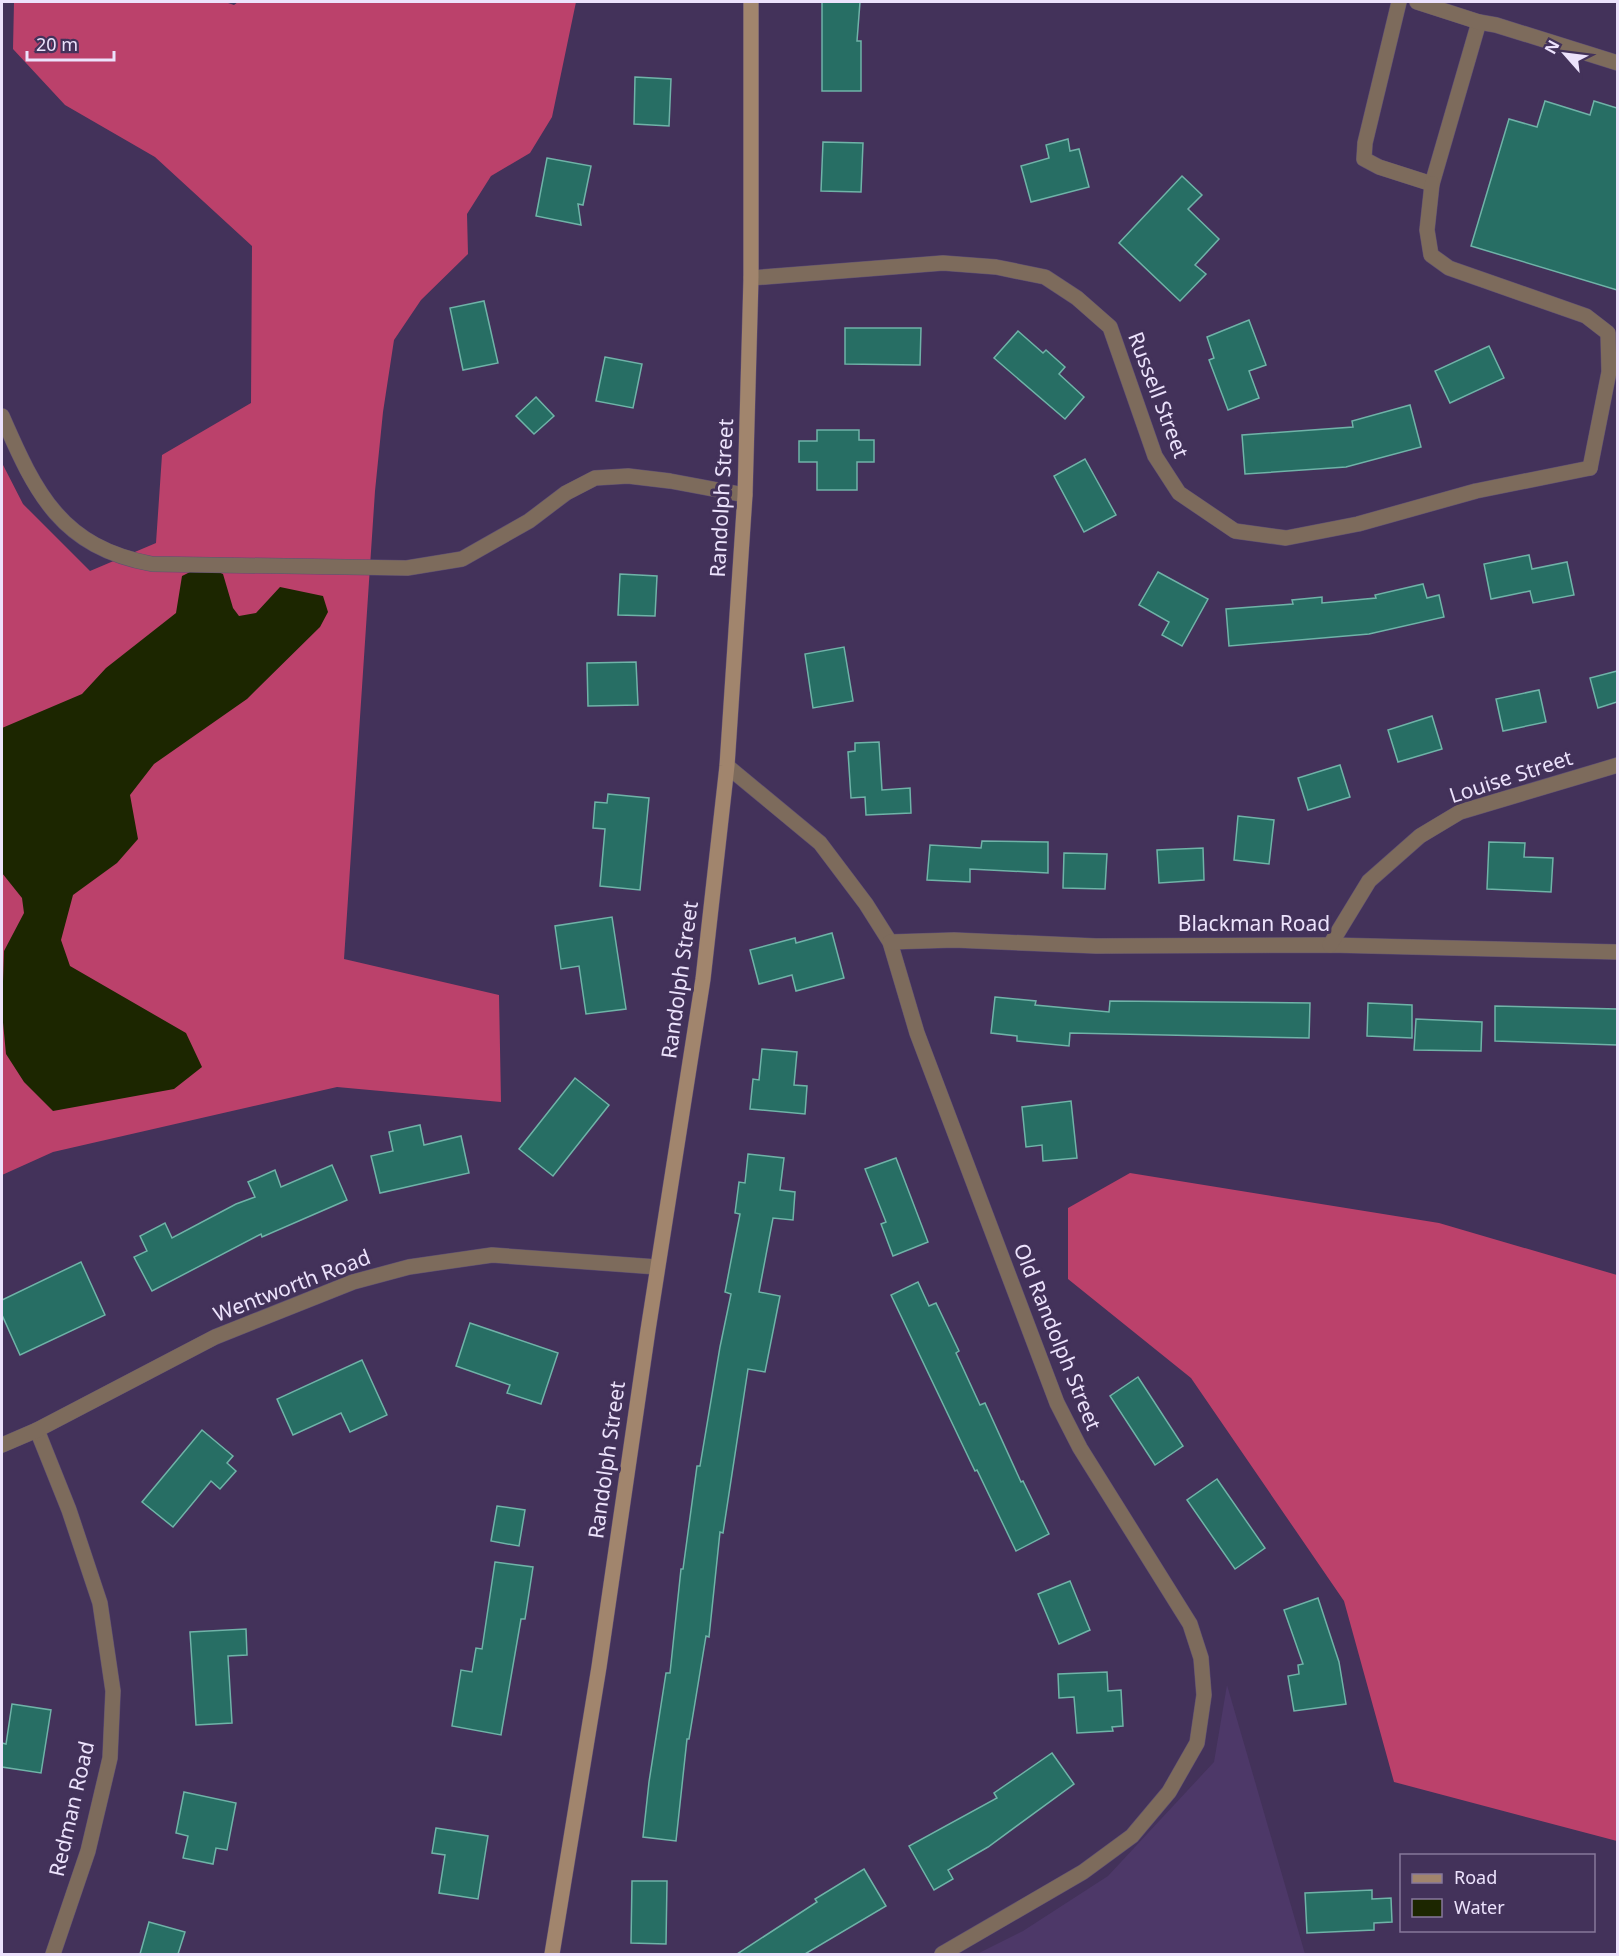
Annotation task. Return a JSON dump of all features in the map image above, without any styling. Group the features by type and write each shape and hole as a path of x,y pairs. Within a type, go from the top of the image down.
{"main road":[{"name":"Randolph Street","path":"552,1954 599,1667 657,1266 704,979 726,766 745,495 751,278 751,2"}],"street":[{"path":"1399,2 1365,143 1364,159 1379,167 1432,184 1479,22"},
{"path":"1417,2 1617,63"},
{"name":"Russell Street","path":"751,278 943,263 996,267 1045,277 1077,298 1110,327 1155,456 1179,493 1235,531 1286,538 1358,524 1476,490 1590,468 1609,372 1608,333 1586,316 1449,268 1431,255 1426,230 1432,184"},
{"path":"2,416 33,484 65,522 91,544 127,559 152,564 407,568 443,563 462,559 481,549 530,522 575,487 606,476 670,481 745,495"},
{"name":"Louise Street","path":"1330,945 1369,881 1420,836 1460,812 1617,765"},
{"name":"Old Randolph Street","path":"726,766 820,843 866,903 890,942 917,1033 1057,1403 1080,1448 1190,1624 1201,1658 1204,1695 1197,1743 1169,1792 1132,1836 1083,1872 942,1954"},
{"name":"Blackman Road","path":"890,942 954,940 1096,946 1330,945 1617,952"},
{"name":"Wentworth Road","path":"2,1445 37,1430 215,1337 353,1281 409,1267 492,1255 657,1266"},
{"name":"Redman Road","path":"37,1430 69,1510 100,1604 113,1691 110,1758 88,1851 53,1954"}],"shaded area":[{"path":"14,2 225,2 234,5 238,2 576,2 552,117 530,153 491,176 467,214 468,254 421,300 394,340 383,412 375,491 344,959 499,995 501,1102 337,1087 53,1152 2,1175 2,463 23,504 90,571 156,543 162,455 251,403 252,246 155,157 65,105 13,49"},
{"path":"1130,1173 1439,1223 1617,1275 1617,1841 1394,1782 1344,1601 1191,1378 1068,1279 1068,1208"},
{"path":"1227,1685 1305,1954 977,1954 1023,1931 1108,1876 1214,1762"}],"water":[{"path":"209,568 223,574 233,608 239,616 256,613 280,587 323,596 328,612 320,627 247,699 154,764 130,795 138,839 117,863 73,895 61,940 70,966 186,1033 202,1067 174,1089 53,1111 24,1082 6,1054 2,1012 4,951 24,913 22,898 2,873 2,728 82,694 106,668 176,613 182,576 194,570"}],"building":[{"path":"822,2 860,2 857,41 861,41 861,91 822,91"},
{"path":"635,77 671,79 669,126 634,124"},
{"path":"1545,101 1590,115 1594,101 1617,108 1617,290 1471,246 1509,119 1537,127"},
{"path":"1068,139 1070,151 1079,149 1089,187 1031,202 1021,166 1049,158 1046,145"},
{"path":"823,142 863,143 861,192 821,191"},
{"path":"547,158 591,166 583,205 578,204 581,225 536,216"},
{"path":"1182,176 1202,195 1188,209 1219,239 1195,265 1206,274 1180,301 1119,243"},
{"path":"484,301 498,363 463,370 450,308"},
{"path":"1249,320 1266,365 1249,371 1259,398 1228,410 1209,360 1214,358 1207,337"},
{"path":"845,328 921,328 920,365 845,364"},
{"path":"1018,331 1043,353 1046,350 1065,367 1059,374 1084,397 1065,419 994,358"},
{"path":"1489,346 1504,378 1450,403 1435,371"},
{"path":"605,357 642,364 633,408 596,401"},
{"path":"536,397 554,416 534,434 516,416"},
{"path":"1410,405 1421,447 1346,467 1245,474 1242,435 1353,427 1352,421"},
{"path":"817,430 859,430 859,440 874,440 874,462 857,462 857,490 817,490 817,462 799,462 799,441 817,441"},
{"path":"1085,459 1116,515 1084,532 1054,476"},
{"path":"1529,555 1532,569 1567,562 1574,595 1533,603 1530,591 1491,599 1484,564"},
{"path":"1158,572 1208,599 1182,646 1162,635 1169,622 1139,605"},
{"path":"620,574 657,576 655,616 618,615"},
{"path":"1423,584 1427,598 1439,595 1444,617 1369,634 1229,646 1226,609 1293,604 1292,600 1322,597 1322,603 1376,598 1375,595"},
{"path":"844,647 853,701 813,708 805,654"},
{"path":"636,662 638,705 588,706 587,663"},
{"path":"1617,671 1617,702 1598,708 1590,678"},
{"path":"1539,690 1546,722 1503,731 1496,699"},
{"path":"1432,716 1442,749 1398,762 1388,730"},
{"path":"879,742 882,790 910,788 911,813 866,815 865,797 851,798 848,752 855,751 855,743"},
{"path":"1340,765 1350,797 1308,810 1298,778"},
{"path":"608,794 649,798 640,890 600,886 605,829 593,828 595,802 607,803"},
{"path":"1238,816 1274,820 1269,864 1234,860"},
{"path":"982,841 1048,842 1048,873 970,869 970,882 927,880 930,845 981,848"},
{"path":"1489,842 1525,843 1524,857 1553,858 1551,892 1487,889"},
{"path":"1203,848 1204,880 1159,883 1157,850"},
{"path":"1064,853 1107,854 1105,889 1063,888"},
{"path":"612,917 626,1009 586,1014 579,966 561,969 555,926"},
{"path":"832,933 844,978 796,991 792,975 759,984 750,950 795,938 796,943"},
{"path":"995,997 1036,1001 1035,1005 1109,1012 1110,1001 1310,1003 1309,1038 1070,1033 1069,1046 1017,1041 1017,1036 991,1033"},
{"path":"1368,1003 1412,1005 1412,1038 1367,1036"},
{"path":"1495,1006 1617,1009 1617,1045 1495,1041"},
{"path":"1416,1019 1482,1022 1481,1051 1414,1050"},
{"path":"762,1049 797,1052 794,1085 807,1086 805,1114 750,1109 753,1079 759,1080"},
{"path":"575,1078 609,1105 553,1176 519,1149"},
{"path":"1071,1101 1077,1158 1043,1161 1042,1145 1026,1147 1022,1107"},
{"path":"420,1125 424,1145 461,1136 469,1173 380,1193 371,1156 393,1151 389,1132"},
{"path":"748,1154 784,1158 780,1190 795,1192 793,1220 773,1218 759,1292 780,1296 765,1372 748,1369 723,1533 720,1532 709,1637 706,1636 689,1739 687,1739 676,1841 643,1837 666,1673 670,1673 681,1569 683,1569 697,1466 700,1466 731,1294 725,1292 740,1214 735,1213 739,1182 745,1183"},
{"path":"896,1158 928,1242 893,1256 881,1224 886,1222 865,1169"},
{"path":"332,1165 347,1200 262,1237 261,1234 152,1291 134,1257 147,1251 140,1236 165,1223 172,1238 236,1204 255,1197 248,1182 275,1170 281,1187"},
{"path":"81,1262 105,1315 20,1355 2,1315 2,1300"},
{"path":"918,1282 929,1306 936,1303 959,1351 956,1353 980,1405 985,1403 1021,1482 1023,1481 1049,1534 1016,1551 891,1295"},
{"path":"470,1323 558,1353 541,1404 507,1393 510,1385 456,1366"},
{"path":"362,1360 387,1415 350,1432 341,1413 293,1435 277,1399"},
{"path":"1138,1377 1183,1446 1155,1465 1110,1396"},
{"path":"202,1430 233,1456 227,1463 236,1471 220,1489 211,1481 173,1527 142,1502"},
{"path":"1217,1479 1265,1548 1235,1569 1187,1500"},
{"path":"497,1506 525,1510 519,1546 491,1541"},
{"path":"495,1562 533,1567 525,1619 521,1619 501,1735 452,1726 461,1670 472,1672 476,1648 482,1649"},
{"path":"1070,1581 1090,1630 1059,1644 1038,1594"},
{"path":"1318,1598 1339,1662 1346,1704 1294,1711 1288,1676 1299,1674 1298,1665 1303,1664 1284,1610"},
{"path":"246,1629 247,1655 228,1656 232,1723 196,1725 190,1632"},
{"path":"1107,1672 1108,1691 1121,1690 1123,1726 1112,1727 1113,1731 1077,1733 1074,1697 1059,1698 1058,1674"},
{"path":"12,1704 51,1710 41,1773 2,1767 2,1743 6,1744"},
{"path":"1052,1753 1074,1784 988,1847 948,1870 953,1879 934,1890 909,1846 997,1798 994,1793"},
{"path":"184,1792 236,1803 227,1850 216,1848 213,1864 183,1858 188,1836 176,1833"},
{"path":"436,1828 488,1836 478,1899 439,1893 445,1855 432,1853"},
{"path":"864,1869 886,1906 805,1954 737,1954 817,1902 815,1899"},
{"path":"632,1881 667,1881 666,1944 631,1943"},
{"path":"1372,1890 1372,1899 1391,1898 1392,1922 1374,1923 1374,1930 1307,1933 1305,1893"},
{"path":"149,1922 185,1932 178,1954 140,1954"}]}
